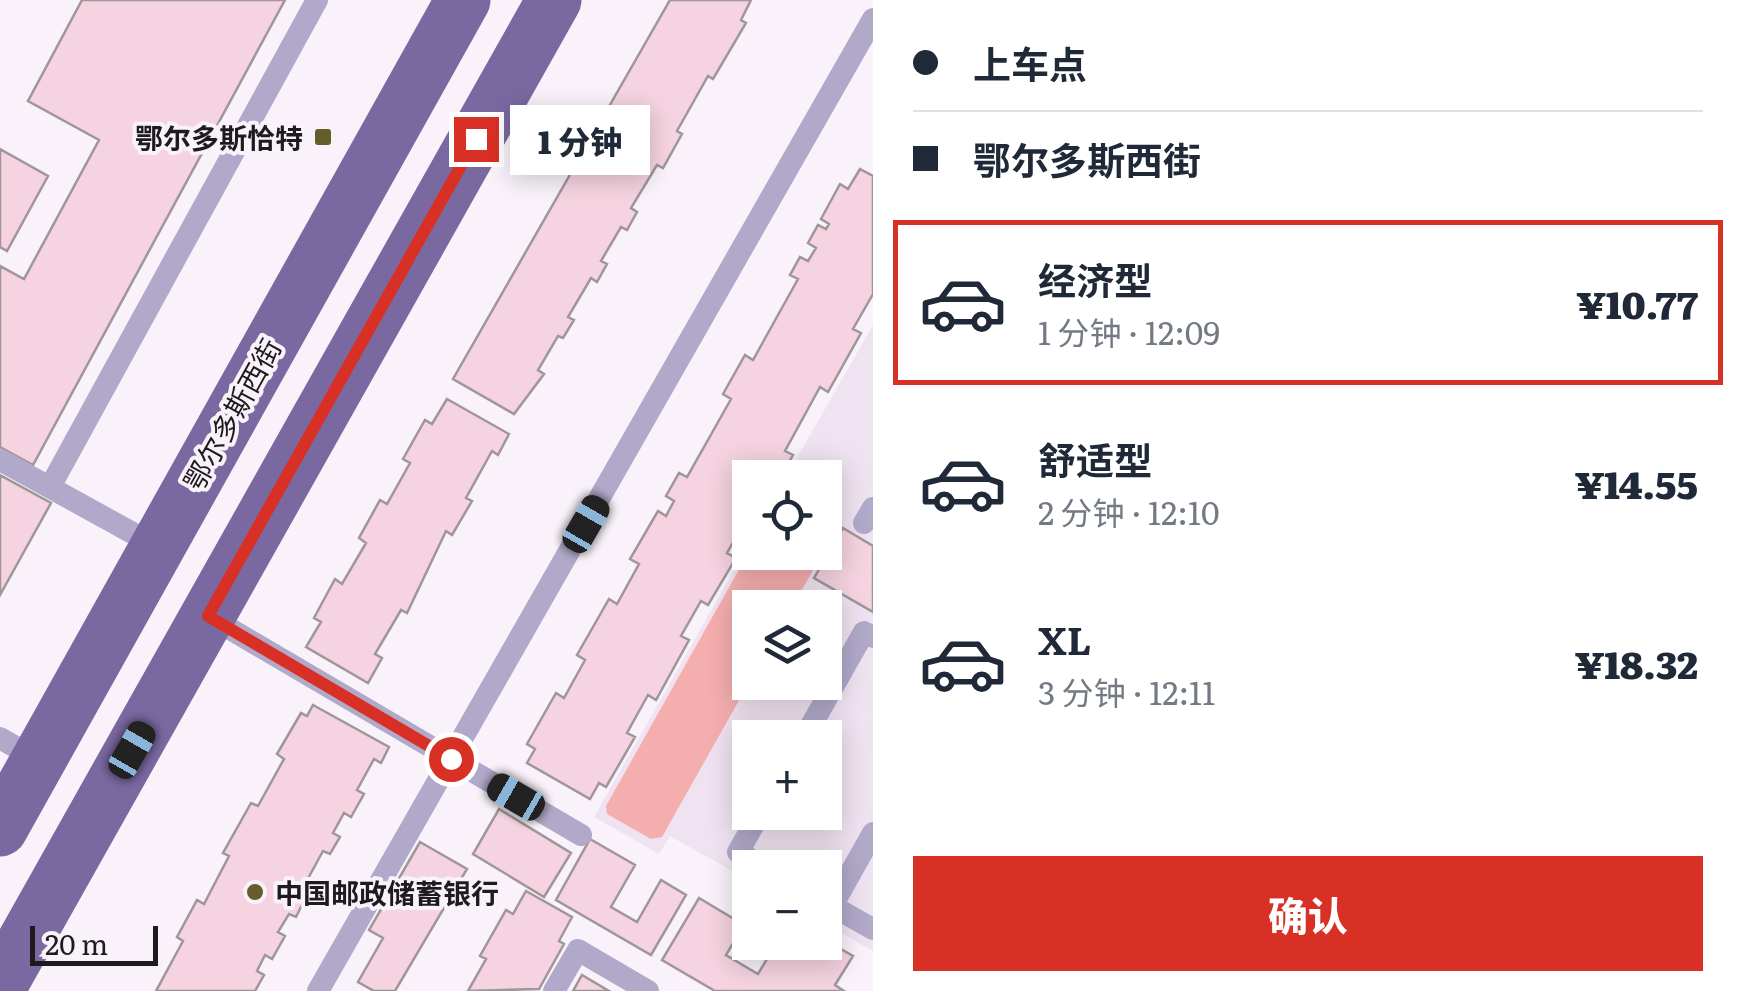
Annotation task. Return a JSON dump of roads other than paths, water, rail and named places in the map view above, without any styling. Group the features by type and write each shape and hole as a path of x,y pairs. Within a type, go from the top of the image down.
{"main road":[{"name":"鄂尔多斯西街","path":"0,829 19,749 158,546 463,0"},
{"path":"0,986 554,0"}],"lane":[{"path":"50,488 317,0"},
{"path":"318,991 873,19"},
{"path":"0,460 158,546"},
{"path":"208,616 582,835"},
{"path":"814,720 864,632 873,637"},
{"path":"842,882 873,833"},
{"path":"842,912 873,929"},
{"path":"554,991 578,950 648,991"}],"place":[{"name":"鄂尔多斯恰特","path":"323,137"},
{"name":"中国邮政储蓄银行","path":"255,892"}]}
